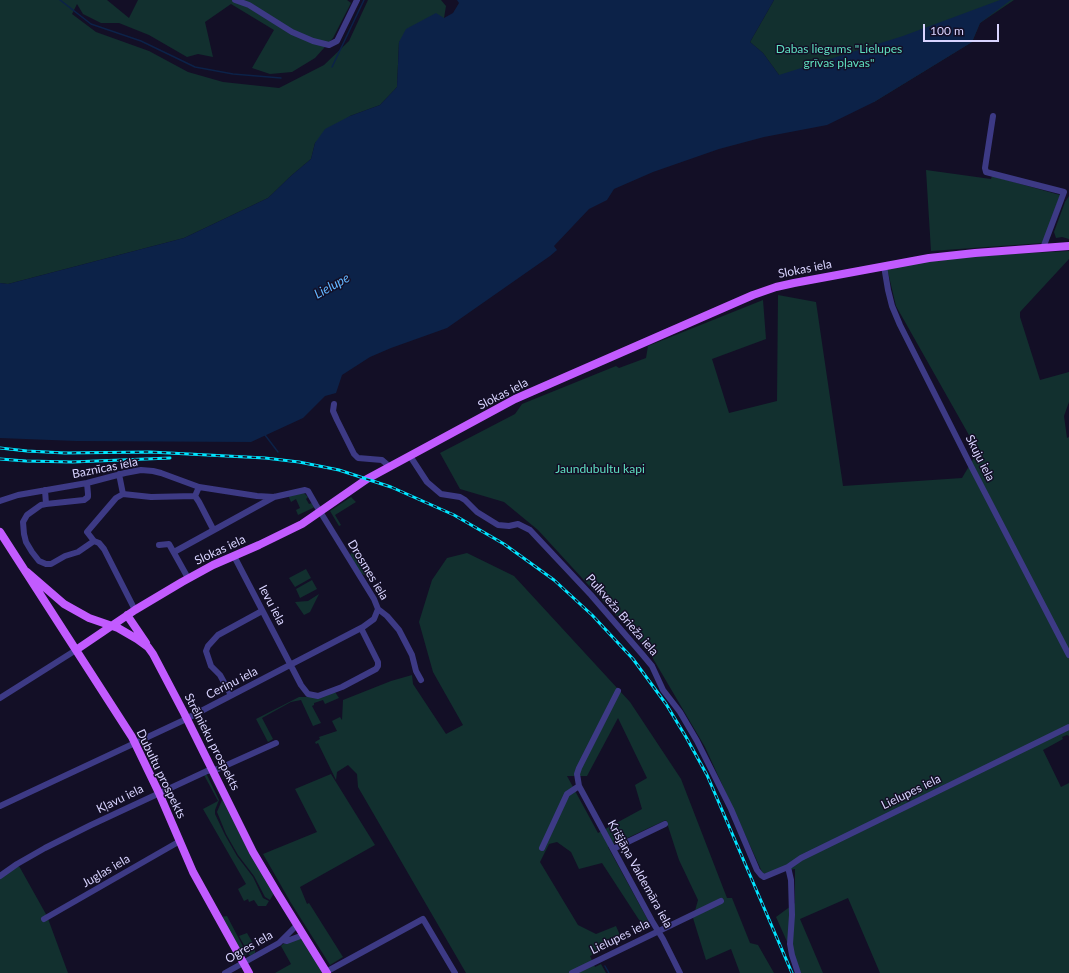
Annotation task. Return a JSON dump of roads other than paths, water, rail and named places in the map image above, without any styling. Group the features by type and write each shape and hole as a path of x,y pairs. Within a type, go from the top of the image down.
{"main road":[{"name":"Slokas iela","path":"76,650 127,615 188,578 213,565 289,531 320,512 363,482 524,395 753,295 776,287 794,283 929,258 1069,246"},
{"name":"Dubultu prospekts","path":"0,532 136,743 159,792 193,872 249,973"},
{"name":"Strēlnieku prospekts","path":"27,572 64,604 89,618 111,626 137,639 148,647 187,718 253,852 274,889 326,972"},
{"path":"44,600 54,596"},
{"path":"127,615 148,647"}],"street":[{"path":"235,0 249,5 292,32 313,41 329,45 337,41 357,0"},
{"path":"993,116 985,168 986,172 1064,192 1044,248"},
{"name":"Skuju iela","path":"884,266 892,306 900,325 1069,655"},
{"path":"334,404 333,411 354,454 358,458 382,460 390,467"},
{"name":"Pulkveža Brieža iela","path":"410,456 427,482 441,494 460,497 477,512 498,525 503,527 518,524 530,530 591,595 642,654 652,666 663,690 680,712 697,741 731,808 757,870 760,875 764,877"},
{"name":"Baznīcas iela","path":"0,501 18,495 86,483 135,471 153,471 199,486 256,496 274,497 302,490 308,491"},
{"path":"119,474 123,494"},
{"path":"86,483 88,497 84,500 41,505 27,515 23,522 24,534 26,542 32,552 39,561 46,564 51,564 65,556 78,552 94,540"},
{"path":"195,496 199,486"},
{"path":"45,490 46,504"},
{"name":"Drosmes iela","path":"308,491 374,599 378,609 387,616 399,630 412,655 416,671 421,680"},
{"path":"135,610 104,548 87,532 116,498 123,494 151,497 195,496"},
{"path":"195,496 213,530"},
{"path":"174,552 274,497"},
{"path":"160,545 169,544 188,578"},
{"name":"Ievu iela","path":"234,556 290,665 301,685 308,694 318,696 342,687 376,669 378,662 361,628"},
{"name":"Ceriņu iela","path":"0,806 187,718 361,628 371,621 378,609"},
{"path":"231,695 220,675 211,666 206,651 208,646 218,636 262,611"},
{"name":"Slokas iela","path":"0,698 76,650"},
{"path":"542,848 567,794 579,786 577,774 578,768 618,691"},
{"name":"Lielupes iela","path":"764,877 788,867 807,855 1069,727"},
{"name":"Kļavu iela","path":"0,876 17,864 45,848 159,792 276,743"},
{"name":"Krišjāņa Valdemāra iela","path":"579,786 659,931 680,973"},
{"path":"613,848 665,824"},
{"name":"Juglas iela","path":"44,919 180,841"},
{"path":"788,867 791,880 792,914 790,944 798,973"},
{"name":"Lielupes iela","path":"572,973 721,901"},
{"path":"326,972 423,919 455,973"},
{"name":"Ogres iela","path":"225,973 244,964 283,940 285,936 297,925"},
{"name":"Ogres iela","path":"283,940 287,941 303,935"}],"water":[{"name":"Lielupe","path":"457,0 774,0 750,42 763,53 779,75 903,36 1000,0 1011,0 980,23 972,42 874,102 827,125 764,137 719,149 653,172 614,189 607,200 589,209 554,246 557,250 550,256 447,328 370,357 342,375 336,393 325,396 303,418 251,442 76,441 0,438 0,283 8,284 184,238 268,198 311,159 315,143 325,129 350,116 380,105 397,87 399,42 406,29 436,13 444,18 453,13 459,3"}],"waterway":[{"path":"60,0 91,24 141,41 195,67 233,74 281,78"},
{"path":"332,67 364,0"},
{"path":"265,435 278,452"},
{"path":"605,966 609,973"}],"railway":[{"path":"0,448 65,453 150,452 265,458 299,462 339,470 391,487 454,515 504,544 554,580 592,615 633,659 666,704 707,775 792,973"},
{"path":"0,459 72,462 170,458"}],"park label":[{"name":"Dabas liegums \"Lielupes grīvas pļavas\"","path":"839,56"},
{"name":"Jaundubultu kapi","path":"600,469"}]}
